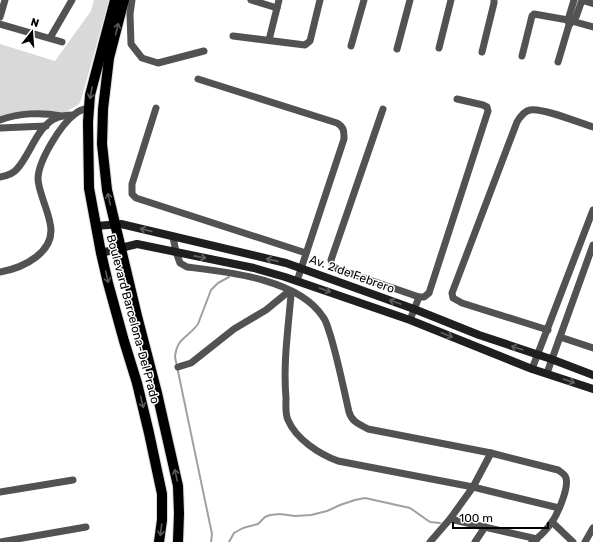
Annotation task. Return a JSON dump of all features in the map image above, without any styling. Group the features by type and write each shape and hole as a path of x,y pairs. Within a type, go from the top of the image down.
{"main road":[{"path":"105,56 115,0"},
{"path":"105,56 124,0"},
{"name":"Boulevard Barcelona-Del Prado","path":"105,56 90,95 88,142 90,188 101,253 150,433 162,494 162,520 159,542"},
{"name":"Boulevard Barcelona-Del Prado","path":"105,56 102,144 107,190 120,248 157,393 178,486 178,542"},
{"name":"Av. 2 de Febrero","path":"96,226 115,223 286,263 414,309 479,335 593,375"},
{"name":"Av. 2 de Febrero","path":"101,253 137,244 254,268 297,281 410,320 532,369 593,389"}],"street":[{"path":"0,18 5,0"},
{"path":"132,0 130,14 131,44 142,58 158,63 204,50"},
{"path":"251,0 277,8"},
{"path":"269,40 279,0"},
{"path":"233,36 269,40 301,46 309,43 320,0"},
{"path":"351,46 364,0"},
{"path":"397,49 410,0"},
{"path":"439,48 451,0"},
{"path":"482,52 494,0"},
{"path":"558,62 570,22 574,0"},
{"path":"570,22 582,0 593,3"},
{"path":"50,38 69,1"},
{"path":"522,56 533,15 536,14 593,27"},
{"path":"0,24 62,42"},
{"path":"198,79 337,123 342,126 344,139 297,281"},
{"path":"383,109 331,260 335,268 419,297 424,297 428,293 488,111 487,106 457,99"},
{"path":"0,272 12,270 35,259 51,237 51,224 39,186 39,171 52,141 73,115 78,111 89,108"},
{"path":"156,108 132,184 132,194 136,198 306,254"},
{"path":"548,330 462,303 453,298 452,293 517,122 523,113 528,110 539,110 593,127"},
{"path":"0,120 28,114 53,114 62,116"},
{"path":"0,177 8,176 16,170 37,137 54,119 62,116 73,115"},
{"path":"0,128 46,126"},
{"path":"532,369 593,210"},
{"path":"173,237 180,263 186,267 230,272 267,282 293,290 313,305 324,318 337,358 351,419 357,424 368,429 490,453 558,470 563,472 566,477 567,486 559,508 552,522 535,540 450,519"},
{"path":"547,373 593,245"},
{"path":"178,367 192,363 234,329 271,306 286,292 290,292 291,295 286,340 285,388 287,418 296,434 328,457 338,461 473,487 559,508"},
{"path":"410,320 419,297"},
{"path":"560,337 593,348"},
{"path":"430,542 450,519 473,487 490,453"},
{"path":"0,492 73,480"},
{"path":"552,522 573,542"},
{"path":"0,542 86,527"},
{"path":"475,542 485,527"},
{"path":"584,542 593,528"}],"shaded area":[{"path":"94,0 109,0 79,104 66,112 0,120 0,44 55,61 91,11"}],"waterway":[{"path":"211,542 212,534 175,357 178,345 198,324 211,290 218,283 229,277"},
{"path":"229,542 234,533 243,528 258,524 265,517 270,515 311,515 365,498 410,508 430,522 440,523"}]}
